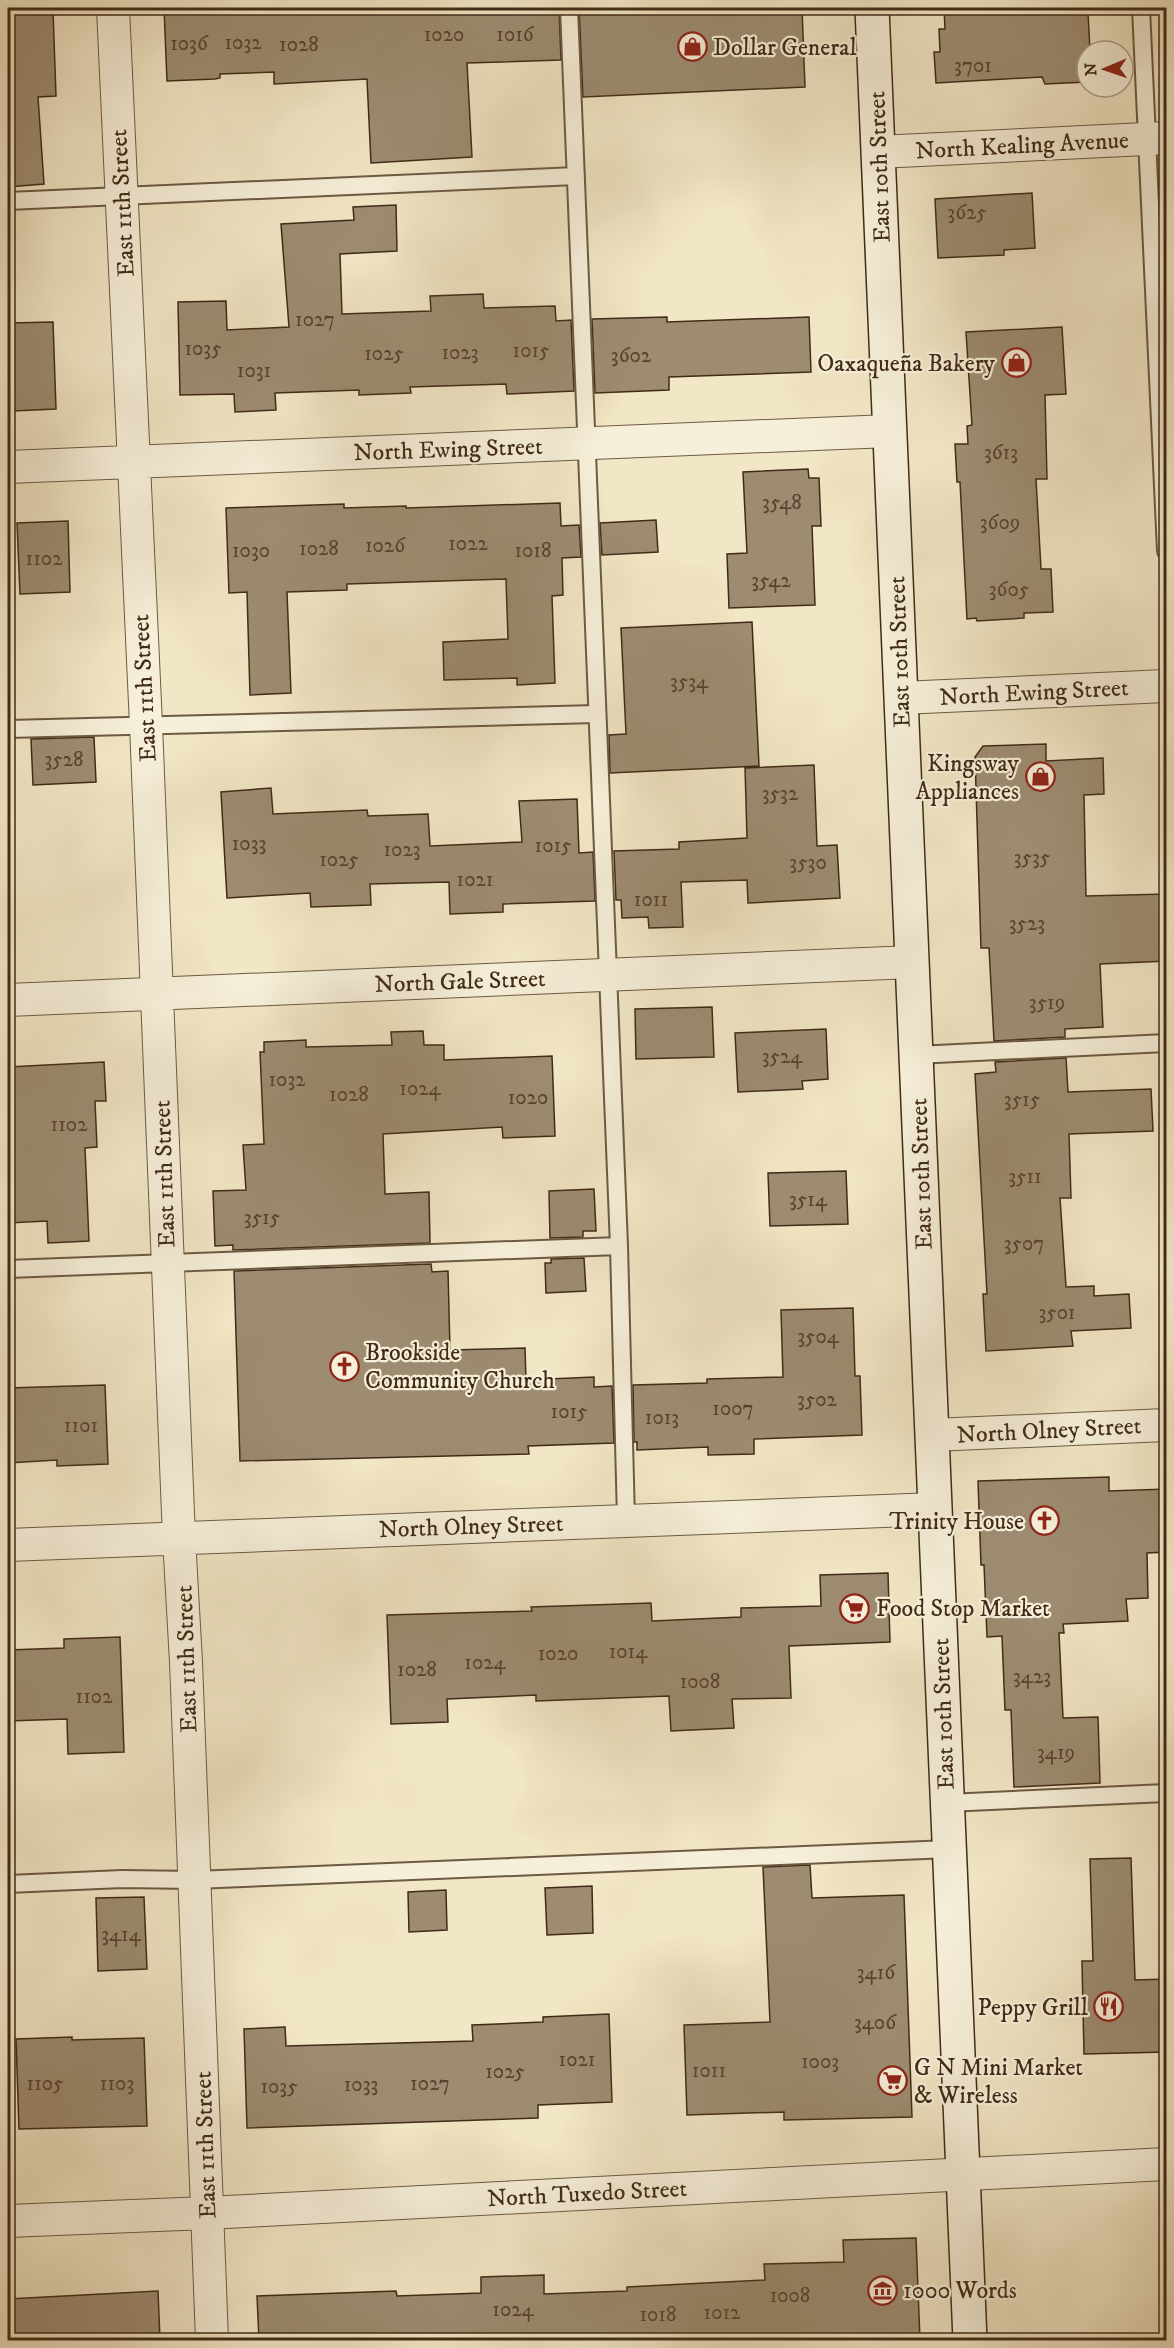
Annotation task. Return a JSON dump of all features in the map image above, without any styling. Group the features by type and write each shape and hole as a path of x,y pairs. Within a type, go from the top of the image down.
{"main road":[{"name":"East 10th Street","path":"872,8 970,2340"}],"street":[{"name":"East 11th Street","path":"114,8 179,1538 183,1577 212,2340"},
{"name":"North Kealing Avenue","path":"878,152 1157,138"},
{"name":"North Ewing Street","path":"8,467 890,431"},
{"name":"North Ewing Street","path":"901,698 1167,686"},
{"name":"North Gale Street","path":"8,1000 912,962"},
{"name":"North Olney Street","path":"932,1436 1167,1425"},
{"name":"North Olney Street","path":"8,1545 935,1509"},
{"name":"North Tuxedo Street","path":"8,2221 1167,2164"}],"lane":[{"path":"569,8 619,1246 626,1520"},
{"path":"1141,8 1157,138 1167,551"},
{"path":"8,201 576,176"},
{"path":"8,729 597,714"},
{"path":"916,1055 1166,1044"},
{"path":"8,1269 619,1246"},
{"path":"947,1803 1167,1793"},
{"path":"8,1884 122,1879 195,1880 949,1849"}],"building":[{"path":"164,8 559,8 561,60 467,63 472,157 371,163 367,79 274,84 274,72 220,74 220,78 215,79 167,81"},
{"name":"Dollar General","path":"579,8 802,8 805,87 583,97"},
{"path":"944,8 1067,8 1067,13 1088,12 1089,39 1075,39 1075,83 1045,84 1042,77 936,83 934,52 940,52 939,29 945,29"},
{"path":"32,10 32,12 53,11 56,96 38,97 44,184 8,187 8,11"},
{"path":"1032,193 1035,248 1004,250 1004,255 938,258 935,199"},
{"path":"396,205 397,251 340,254 342,314 431,311 430,296 483,294 484,308 555,306 556,321 571,320 574,391 507,394 506,384 410,387 411,393 359,395 359,390 275,393 276,410 235,412 234,394 180,395 178,302 226,301 227,330 289,327 281,224 354,220 353,207"},
{"path":"667,317 667,322 809,317 811,372 669,377 669,390 595,393 592,319"},
{"path":"53,322 56,409 13,411 10,323"},
{"path":"1062,327 1066,394 1045,395 1047,479 1036,479 1041,569 1051,569 1053,612 1024,613 1024,618 977,621 976,618 967,619 960,482 957,482 955,444 968,444 967,426 972,425 966,332"},
{"path":"808,469 809,478 819,478 821,526 812,526 815,605 729,608 727,554 747,553 743,472"},
{"path":"560,503 561,526 579,525 581,557 562,558 563,595 552,596 555,683 517,685 517,678 444,680 443,642 508,639 506,579 347,584 347,590 287,592 291,693 250,695 247,592 229,593 226,508 344,504 344,508 406,506 406,508"},
{"path":"656,520 658,552 602,555 600,523"},
{"path":"68,521 70,592 20,594 17,523"},
{"path":"752,622 759,766 610,773 609,735 626,734 621,628"},
{"path":"94,737 96,782 33,785 31,739"},
{"path":"1046,744 1046,761 1103,758 1104,794 1084,795 1086,896 1167,894 1167,961 1100,964 1103,1027 1065,1029 1065,1037 994,1041 989,948 981,948 975,757 983,746"},
{"path":"814,765 817,846 837,845 840,898 748,903 747,880 681,882 683,927 649,928 648,917 622,918 621,900 616,900 614,851 679,849 679,842 747,838 745,768"},
{"path":"271,788 273,814 367,810 368,816 428,814 430,846 522,842 519,801 577,799 579,853 593,852 595,901 503,904 503,912 450,914 449,882 370,884 371,905 311,907 310,893 227,898 221,792"},
{"path":"712,1007 714,1057 636,1059 635,1009"},
{"path":"826,1029 828,1079 802,1081 803,1089 738,1092 735,1033"},
{"path":"423,1031 424,1045 444,1045 444,1060 552,1056 555,1136 503,1138 502,1127 383,1134 385,1194 429,1192 430,1243 233,1250 233,1245 215,1246 213,1191 246,1190 243,1145 264,1144 260,1052 264,1052 264,1042 306,1040 306,1047 392,1045 391,1032"},
{"path":"1066,1058 1068,1092 1151,1089 1153,1131 1069,1134 1071,1198 1060,1198 1066,1287 1094,1286 1094,1296 1129,1294 1131,1328 1071,1331 1073,1346 986,1351 983,1294 987,1294 975,1074 996,1072 995,1062"},
{"path":"104,1062 106,1101 95,1101 97,1147 85,1148 89,1241 48,1243 47,1221 8,1223 8,1067"},
{"path":"846,1171 848,1224 770,1226 768,1173"},
{"path":"594,1189 596,1231 583,1231 583,1237 550,1238 549,1191"},
{"path":"584,1258 586,1291 546,1293 545,1263 551,1263 551,1259"},
{"name":"Brookside Community Church","path":"431,1264 432,1272 448,1271 450,1350 525,1348 526,1380 594,1377 594,1387 612,1386 614,1443 528,1446 529,1454 240,1461 234,1271"},
{"path":"853,1308 855,1376 860,1376 862,1435 754,1439 754,1454 708,1455 708,1447 637,1450 637,1442 634,1442 633,1385 707,1383 707,1379 783,1377 781,1310"},
{"path":"105,1385 108,1464 57,1466 57,1460 8,1463 8,1388"},
{"path":"1109,1477 1109,1491 1167,1489 1167,1552 1147,1553 1148,1598 1126,1599 1128,1621 1063,1624 1064,1633 1059,1633 1063,1718 1098,1717 1100,1783 1014,1787 1011,1710 1005,1710 1002,1636 987,1637 984,1565 981,1565 978,1481"},
{"path":"888,1573 890,1642 789,1646 791,1698 732,1699 734,1728 671,1731 669,1696 536,1701 536,1695 447,1699 448,1722 391,1724 387,1615 532,1611 531,1607 651,1603 652,1621 741,1617 741,1608 821,1606 820,1575"},
{"path":"120,1637 124,1752 68,1754 67,1719 8,1721 8,1650 64,1648 64,1639"},
{"path":"1131,1858 1135,1980 1167,1979 1167,2052 1084,2054 1082,1961 1093,1961 1090,1859"},
{"path":"810,1865 812,1898 904,1895 912,2117 784,2120 784,2112 687,2115 684,2025 770,2022 763,1867"},
{"path":"592,1886 593,1933 547,1935 545,1888"},
{"path":"446,1890 447,1930 409,1932 408,1892"},
{"path":"144,1897 147,1969 98,1971 96,1898"},
{"path":"609,2014 612,2102 538,2105 538,2118 247,2128 244,2029 285,2027 286,2046 473,2041 472,2025 543,2022 543,2017"},
{"path":"72,2037 72,2040 144,2038 147,2126 19,2129 16,2039"},
{"path":"916,2238 920,2340 259,2340 257,2296 396,2291 397,2296 481,2293 481,2277 544,2275 544,2294 627,2291 627,2287 765,2280 764,2264 844,2262 843,2240"},
{"path":"158,2291 160,2340 8,2340 8,2299"}],"place":[{"name":"Dollar General","path":"692,47"},
{"name":"Oaxaqueña Bakery","path":"1016,363"},
{"name":"Kingsway Appliances","path":"1040,777"},
{"name":"Brookside Community Church","path":"344,1366"},
{"name":"Trinity House","path":"1045,1521"},
{"name":"Food Stop Market","path":"855,1608"},
{"name":"Peppy Grill","path":"1109,2007"},
{"name":"G N Mini Market & Wireless","path":"893,2081"},
{"name":"1000 Words","path":"882,2290"}]}
